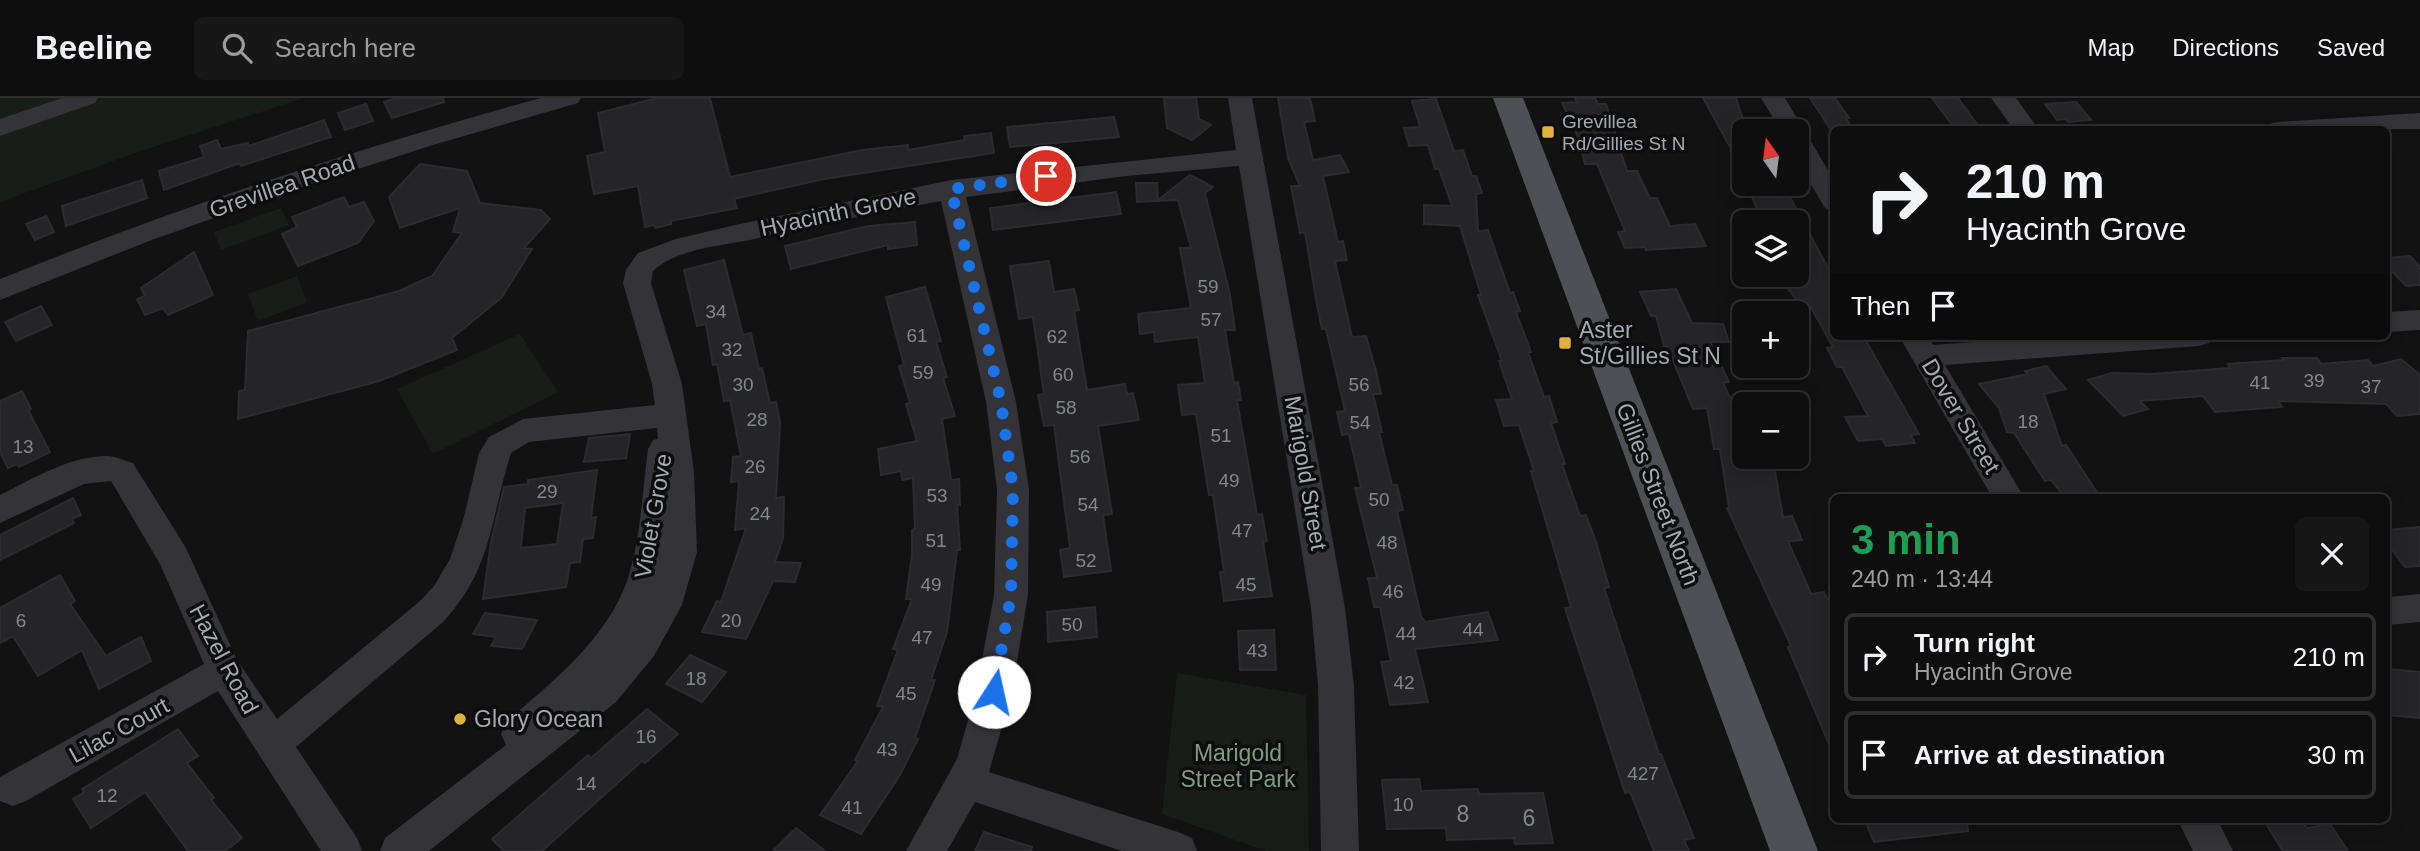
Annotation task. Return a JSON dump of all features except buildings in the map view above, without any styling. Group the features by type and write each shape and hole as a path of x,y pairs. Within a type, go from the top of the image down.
{"main road":[{"name":"Gillies Street North","path":"1508,98 1794,851"}],"street":[{"path":"0,128 86,98"},
{"name":"Grevillea Road","path":"0,290 271,186 453,130 569,98"},
{"name":"Marigold Street","path":"1240,98 1328,608 1336,686 1340,851"},
{"path":"1773,98 1786,119"},
{"path":"2003,98 2024,126"},
{"path":"2341,126 2420,121"},
{"name":"Hyacinth Grove","path":"641,267 659,254 721,238 841,210 951,189 1096,169 1250,157"},
{"path":"1810,161 1830,195"},
{"path":"925,851 967,782 994,692 1011,595 1013,490 1001,402 951,189"},
{"name":"Violet Grove","path":"399,851 603,691 629,662 655,625 670,591 681,552 678,472 671,415 656,341 638,286 641,267"},
{"path":"2390,322 2420,320"},
{"path":"1919,346 2082,340"},
{"name":"Dover Street","path":"1919,346 2006,494"},
{"path":"272,745 431,612 451,590 467,563 495,453 500,445 523,431 671,415"},
{"name":"Violet Grove","path":"392,851 576,682 609,646 622,626 645,573 671,415"},
{"name":"Hazel Road","path":"0,510 81,473 109,467 120,470 174,558 225,670 343,851"},
{"path":"2390,611 2420,608"},
{"name":"Lilac Court","path":"13,789 225,670"},
{"path":"967,782 1178,851"},
{"path":"2198,823 2214,851"}],"green space":[{"path":"0,98 304,98 135,153 0,202"},
{"path":"281,208 289,225 221,250 214,232"},
{"path":"297,276 307,302 258,321 248,294"},
{"path":"520,334 558,392 433,454 397,389"},
{"name":"Marigold Street Park","path":"1177,673 1306,695 1309,851 1266,851 1162,814"}],"place":[{"name":"Grevillea Rd/Gillies St N","path":"1548,132"},
{"name":"Aster St/Gillies St N","path":"1565,343"},
{"name":"Glory Ocean","path":"460,719"}],"route":[{"path":"994,692 1011,595 1013,490 1001,402 951,189 1046,176"}]}
